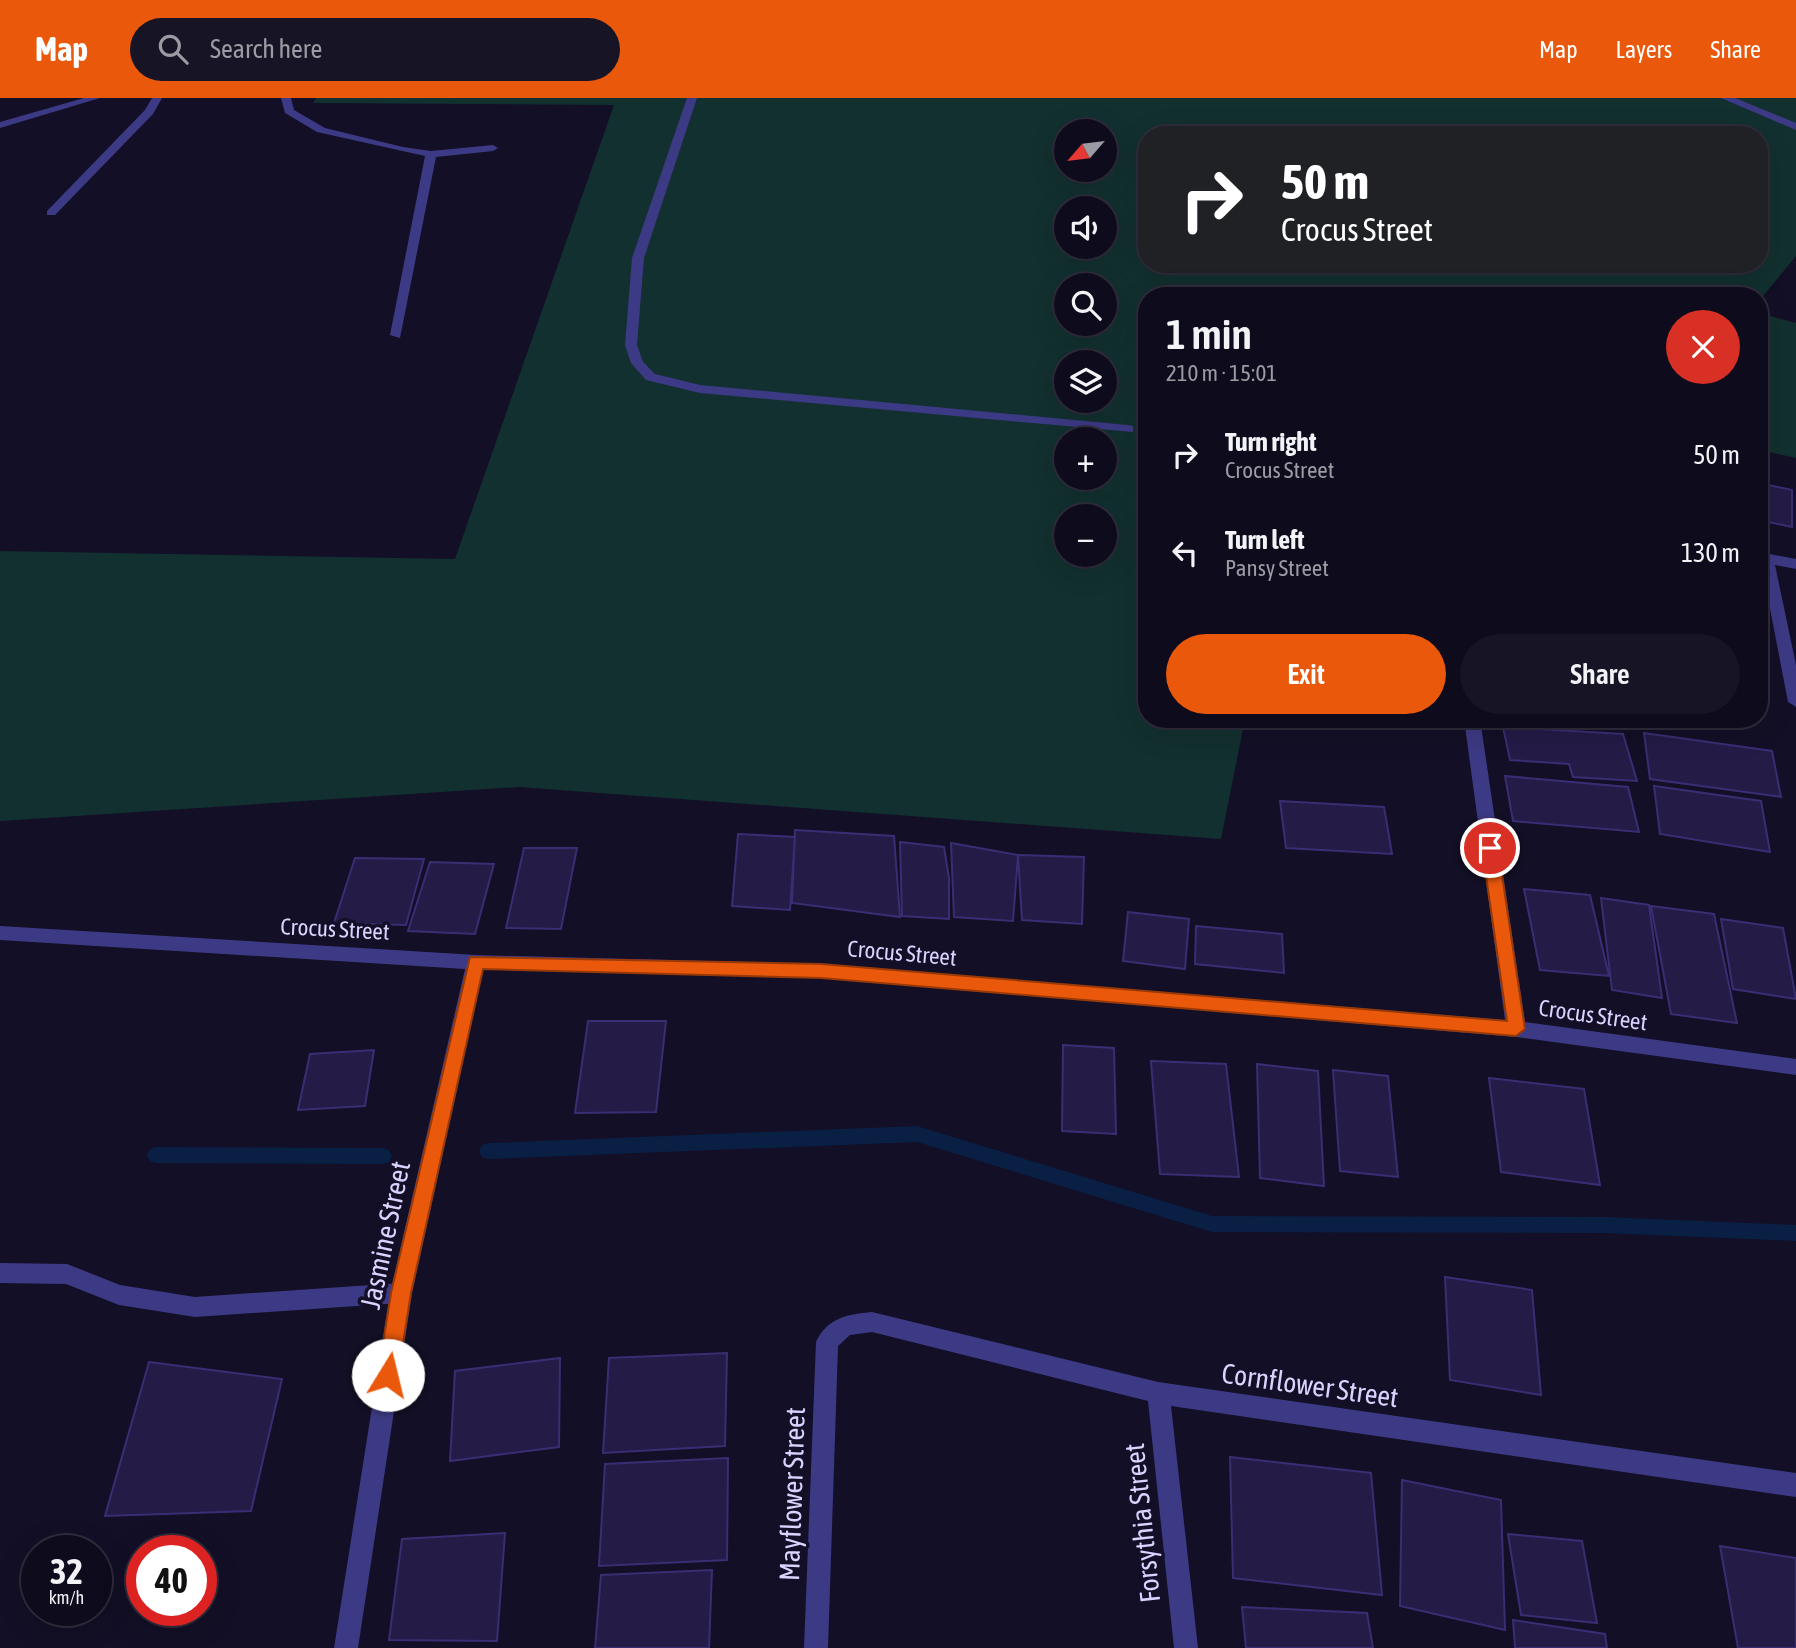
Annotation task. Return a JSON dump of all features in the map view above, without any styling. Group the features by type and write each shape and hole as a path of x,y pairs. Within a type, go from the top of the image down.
{"street":[{"path":"1,123 96,98"},
{"path":"51,213 149,112 157,98"},
{"path":"286,98 289,111 321,130 431,154 492,148"},
{"path":"692,98 638,258 631,345 637,363 651,377 700,390 1128,429"},
{"path":"1726,98 1796,127"},
{"path":"396,335 431,154"},
{"path":"1768,559 1796,564"},
{"path":"1768,583 1796,702"},
{"path":"1473,728 1516,1029"},
{"name":"Crocus Street","path":"0,933 476,962 821,971 1516,1029 1796,1067"},
{"name":"Jasmine Street","path":"346,1648 401,1293 476,962"},
{"path":"0,1273 67,1274 120,1296 195,1307 401,1293"},
{"name":"Cornflower Street","path":"827,1342 845,1325 872,1322 1158,1392 1796,1485"},
{"name":"Mayflower Street","path":"816,1648 827,1342"},
{"name":"Forsythia Street","path":"1158,1392 1186,1648"}],"green space":[{"path":"316,98 1796,98 1796,256 1768,290 1768,287 1138,287 1138,728 1243,728 1221,839 519,787 0,821 0,551 455,559 614,105 313,103"},
{"path":"1768,315 1796,323 1796,458 1768,452"}],"building":[{"path":"1768,485 1792,490 1792,527 1768,522"},
{"path":"1503,728 1623,734 1637,781 1573,777 1569,764 1510,760"},
{"path":"1644,733 1772,751 1781,797 1650,779"},
{"path":"1505,776 1628,787 1639,832 1513,821"},
{"path":"1654,786 1761,801 1770,852 1660,834"},
{"path":"1280,801 1384,807 1392,854 1286,848"},
{"path":"795,830 894,836 900,917 792,903"},
{"path":"738,834 795,837 790,910 732,906"},
{"path":"900,842 944,847 949,878 949,919 902,916"},
{"path":"951,843 1018,855 1013,921 954,917"},
{"path":"524,848 577,848 561,929 506,928"},
{"path":"1018,855 1084,857 1082,924 1022,920"},
{"path":"355,858 424,859 406,925 334,923"},
{"path":"430,862 494,864 475,934 408,931"},
{"path":"1524,889 1590,895 1609,976 1540,970"},
{"path":"1601,898 1649,905 1662,998 1612,990"},
{"path":"1651,906 1714,914 1737,1023 1671,1014"},
{"path":"1128,912 1189,919 1185,969 1123,961"},
{"path":"1721,919 1783,928 1796,999 1733,989"},
{"path":"1196,926 1282,934 1284,973 1195,964"},
{"path":"588,1021 666,1021 656,1112 575,1113"},
{"path":"1063,1045 1114,1048 1116,1134 1062,1131"},
{"path":"374,1050 365,1106 298,1110 310,1054"},
{"path":"1151,1061 1226,1064 1239,1177 1160,1174"},
{"path":"1257,1064 1318,1071 1324,1186 1260,1178"},
{"path":"1333,1070 1388,1076 1398,1177 1340,1171"},
{"path":"1489,1078 1584,1089 1600,1185 1501,1172"},
{"path":"1445,1277 1532,1290 1541,1395 1450,1380"},
{"path":"727,1353 725,1446 603,1453 609,1358"},
{"path":"560,1358 559,1447 450,1461 455,1371"},
{"path":"149,1362 282,1379 251,1511 105,1516"},
{"path":"1230,1457 1371,1473 1382,1595 1233,1578"},
{"path":"728,1458 727,1560 599,1566 605,1464"},
{"path":"1402,1480 1501,1500 1505,1630 1400,1606"},
{"path":"505,1533 497,1641 389,1640 402,1539"},
{"path":"1508,1534 1582,1541 1597,1623 1521,1615"},
{"path":"1720,1546 1796,1558 1796,1648 1738,1648"},
{"path":"712,1570 709,1648 595,1648 601,1575"},
{"path":"1242,1607 1367,1613 1373,1648 1246,1648"},
{"path":"1513,1620 1605,1634 1607,1648 1515,1648"}],"waterway":[{"path":"488,1151 917,1134 1212,1224 1604,1225 1796,1233"},
{"path":"156,1155 383,1156"}],"route":[{"path":"388,1375 401,1293 476,962 821,971 1516,1029 1490,848"}]}
